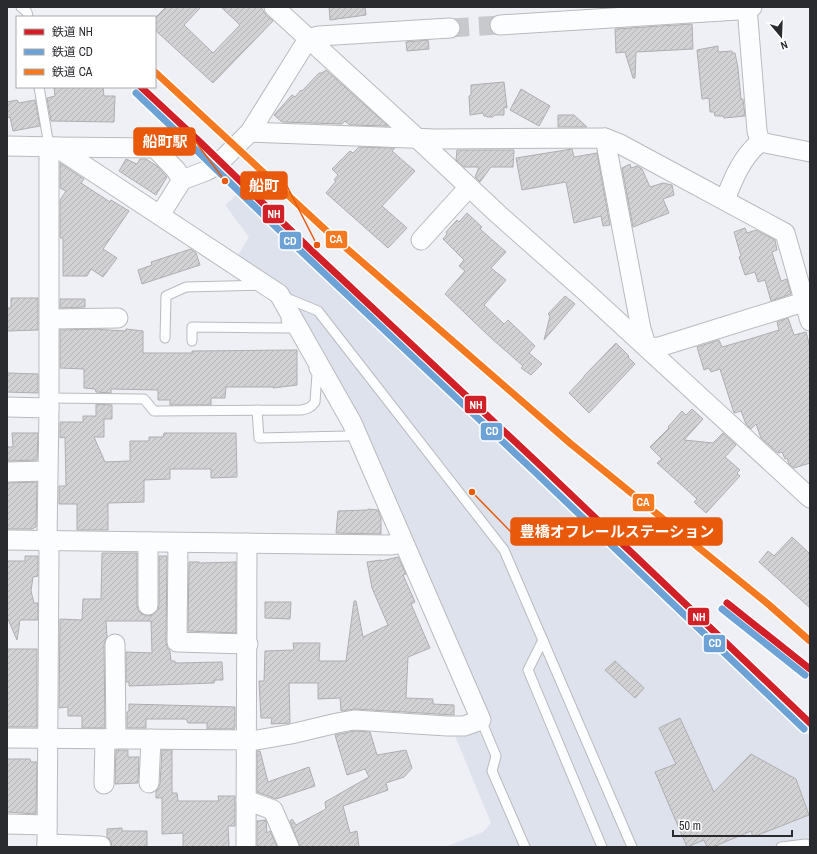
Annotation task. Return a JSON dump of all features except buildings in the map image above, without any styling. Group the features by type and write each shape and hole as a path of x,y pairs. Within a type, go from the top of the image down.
{"street":[{"path":"274,7 469,187 810,497"},
{"path":"500,25 599,13 738,10 749,7 757,131 760,142"},
{"path":"160,215 182,180 217,165 250,132 308,38 450,28"},
{"path":"250,132 418,139 605,138 620,144 785,233 807,301 810,321"},
{"path":"605,138 641,329 647,348"},
{"path":"760,142 810,152"},
{"path":"724,200 742,162 752,149 760,142"},
{"path":"7,146 155,148 176,170 182,180"},
{"path":"7,738 257,740 354,720 464,726 481,720 352,423 271,290 160,215 53,146"},
{"path":"53,146 50,403 47,471 47,540 49,550 47,846 101,846"},
{"path":"421,240 469,187"},
{"path":"647,348 659,347 807,301"},
{"path":"50,318 118,318"},
{"path":"7,407 50,403"},
{"path":"7,472 47,471"},
{"path":"7,540 390,545 403,543"},
{"path":"148,542 148,605"},
{"path":"178,542 177,642 248,644"},
{"path":"246,847 248,644 247,543"},
{"path":"104,784 111,739 115,644"},
{"path":"150,783 151,739"},
{"path":"246,800 273,810 289,847"},
{"path":"7,824 46,825"}],"lane":[{"path":"21,7 27,12 28,16"},
{"path":"40,88 53,146"},
{"path":"165,338 166,296 186,287 271,290 318,311 504,550 632,847"},
{"path":"50,403 144,400 154,411 308,409 313,406 315,402 317,374 270,293 271,290"},
{"path":"192,341 192,327 290,328"},
{"path":"257,410 259,438 347,436"},
{"path":"543,640 528,670 602,847"},
{"path":"481,720 496,756 492,771 525,847"},
{"path":"781,847 806,844"}],"shaded area":[{"path":"241,191 588,521 810,736 810,847 445,847 483,832 491,823 455,736 485,724 284,291 238,255 249,237 225,205"}],"tunnel":[{"path":"450,28 500,25"}],"rail line":[{"name":"CA","path":"156,73 330,234 571,444 768,604 810,641"},
{"name":"NH","path":"142,88 810,723"},
{"name":"CD","path":"136,93 804,729"},
{"name":"NH","path":"727,603 810,669"},
{"name":"CD","path":"722,609 805,675"}],"place":[{"name":"船町駅","path":"225,181"},
{"name":"船町","path":"317,245"},
{"name":"豊橋オフレールステーション","path":"472,492"}]}
